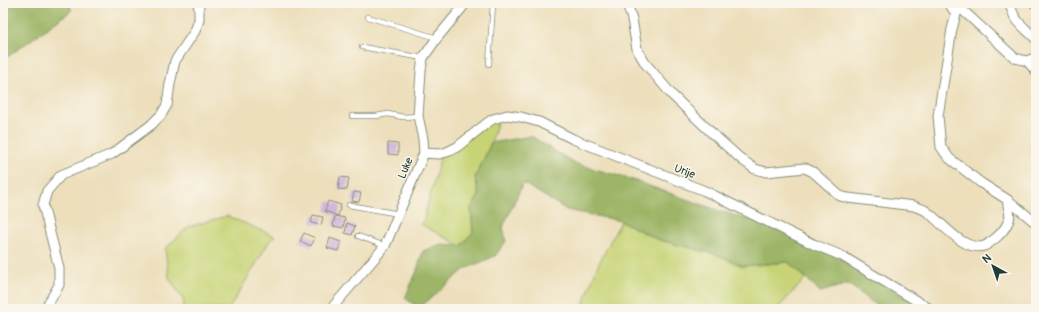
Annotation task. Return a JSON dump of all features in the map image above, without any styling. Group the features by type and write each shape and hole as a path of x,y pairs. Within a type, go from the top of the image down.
{"street":[{"path":"45,309 59,285 59,268 43,205 47,191 61,175 112,154 151,125 161,115 167,105 175,61 195,31 199,20 198,3"},
{"name":"Luke","path":"331,309 384,246 398,214 424,153 423,139 418,116 423,58 464,3"},
{"path":"627,3 632,19 637,49 645,63 672,95 741,160 755,169 766,172 805,168 813,172 840,196 914,206 924,210 966,244 976,247 985,246 996,238 1006,226 1010,219 1007,204 1008,200"},
{"path":"948,3 958,8 1015,58 1032,59 1036,71"},
{"path":"1011,3 1014,16 1036,39"},
{"path":"958,8 938,116 941,147 949,158 981,183 1008,200 1032,218 1036,224"},
{"name":"Urije","path":"424,153 439,154 458,147 493,119 507,115 539,122 573,139 705,191 813,244 842,256 930,309"}],"lane":[{"path":"489,64 493,3"},
{"path":"368,17 437,38"},
{"path":"362,47 423,58"},
{"path":"352,116 376,116 388,114 418,116"},
{"path":"349,205 398,214"},
{"path":"358,236 384,246"}],"green space":[{"path":"3,3 70,3 71,11 3,60"},
{"path":"499,117 491,143 475,178 479,196 471,208 473,232 461,246 422,225 441,155"},
{"path":"531,136 574,163 633,180 711,208 805,237 924,309 881,309 848,284 820,292 788,262 743,266 715,254 659,240 621,221 567,210 523,183 503,227 506,241 495,256 465,269 419,308 405,298 416,273 423,251 438,245 461,246 473,232 471,208 479,196 475,178 491,143"},
{"path":"227,216 275,236 269,242 229,309 183,309 184,301 169,278 165,249 188,227"},
{"path":"621,221 659,240 715,254 743,266 788,262 806,278 777,309 582,309 597,267"}],"building":[{"path":"388,143 398,144 398,155 388,154"},
{"path":"340,177 349,178 347,190 338,189"},
{"path":"354,192 361,193 359,202 352,201"},
{"path":"328,201 341,205 338,216 325,211"},
{"path":"313,215 323,217 321,225 311,223"},
{"path":"335,216 345,218 343,228 333,226"},
{"path":"347,223 355,226 352,235 345,233"},
{"path":"304,233 315,238 311,246 300,241"},
{"path":"330,238 341,242 338,251 327,248"}]}
